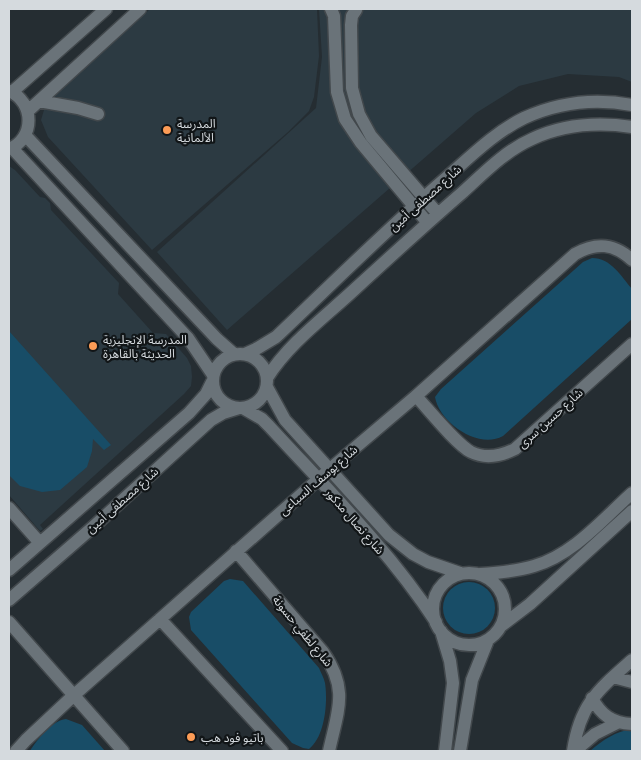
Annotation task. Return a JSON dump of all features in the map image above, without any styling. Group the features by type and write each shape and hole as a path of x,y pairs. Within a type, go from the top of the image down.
{"street":[{"path":"25,135 68,178 217,339 240,354 256,359 260,363 267,382 264,395 258,401 241,408 229,406 220,401 214,392 212,378 188,338 51,190 10,149 20,143 25,135 29,119 28,111 24,104 10,92 106,9"},
{"path":"28,111 140,9"},
{"path":"331,9 346,14 357,9"},
{"path":"331,9 334,16 337,92 345,119 361,143 427,222"},
{"path":"357,9 352,16 351,25 352,79 355,102 359,114 371,136 438,214"},
{"path":"39,101 78,108 98,114"},
{"name":"شارع مصطفى أمين","path":"240,354 256,350 276,337 413,207 500,132 523,119 556,106 583,102 614,102 632,105"},
{"name":"شارع مصطفى أمين","path":"267,382 287,352 427,222 512,150 530,139 568,126 612,124 632,128"},
{"path":"51,190 68,178"},
{"name":"شارع يوسف السباعى","path":"16,751 73,696 330,469 416,396 575,254 586,248 600,245 614,248 626,254 632,260"},
{"name":"شارع حسين سرى","path":"416,396 470,452 484,456 504,454 515,449 632,344"},
{"path":"212,378 217,365 224,358 240,354"},
{"name":"شارع مصطفى أمين","path":"9,570 189,413 206,394 212,378"},
{"name":"شارع نصال مدكور","path":"267,382 285,420 389,535 399,544 428,562 460,573"},
{"name":"شارع مصطفى أمين","path":"9,600 211,420 223,413 241,408"},
{"name":"شارع نصال مدكور","path":"241,408 262,419 319,479 406,578 438,626"},
{"path":"446,751 453,683 450,661 433,612 437,592 451,577 460,573 479,574 517,570 534,566 550,559 579,541 632,493"},
{"path":"9,508 44,540 62,553"},
{"path":"460,751 472,680 488,640 501,626 530,604 632,511"},
{"name":"شارع لطفي حسونة","path":"236,552 323,652 337,676 340,691 329,751"},
{"path":"479,574 489,578 497,585 503,595 506,605 505,616 501,626"},
{"path":"160,619 282,751"},
{"path":"9,622 123,751"},
{"path":"438,626 451,640 463,644 476,644 488,640"},
{"path":"574,751 579,723 592,698 632,660"},
{"path":"613,677 632,682"},
{"path":"592,698 608,719 632,724"},
{"path":"574,751 595,734 617,722"}],"shaded area":[{"name":"المدرسة الألمانية","path":"150,9 317,9 319,56 314,97 309,111 288,132 152,250 48,137 41,120 47,100"},
{"path":"319,9 632,9 632,82 619,77 568,74 519,86 476,113 227,330 157,252 316,108 322,57"},
{"name":"المدرسة الإنجليزية الحديثة بالقاهرة","path":"9,166 40,197 45,198 50,203 51,210 119,283 118,294 153,333 166,334 187,358 191,366 192,377 191,386 184,394 40,525 43,529 40,531 9,495"},
{"path":"592,258 610,264 620,273 632,289 632,319 503,436 493,439 482,439 461,431 452,424 444,416 435,397 441,389 583,262"},
{"path":"9,331 111,445 104,450 93,439 92,451 87,467 60,490 42,492 20,486 9,475"},
{"path":"230,579 243,581 319,668 325,683 324,719 319,736 309,749 292,743 191,630 189,617 191,612 224,581"},
{"path":"464,582 474,582 488,589 495,603 495,613 488,627 474,634 464,634 454,630 447,623 443,613 443,603 447,593 454,586"},
{"path":"66,719 82,725 105,751 30,751 50,727"},
{"path":"632,729 632,751 590,751 610,737"}],"place":[{"name":"المدرسة الألمانية","path":"167,130"},
{"name":"المدرسة الإنجليزية الحديثة بالقاهرة","path":"93,346"},
{"name":"باتيو فود هب","path":"191,737"}]}
